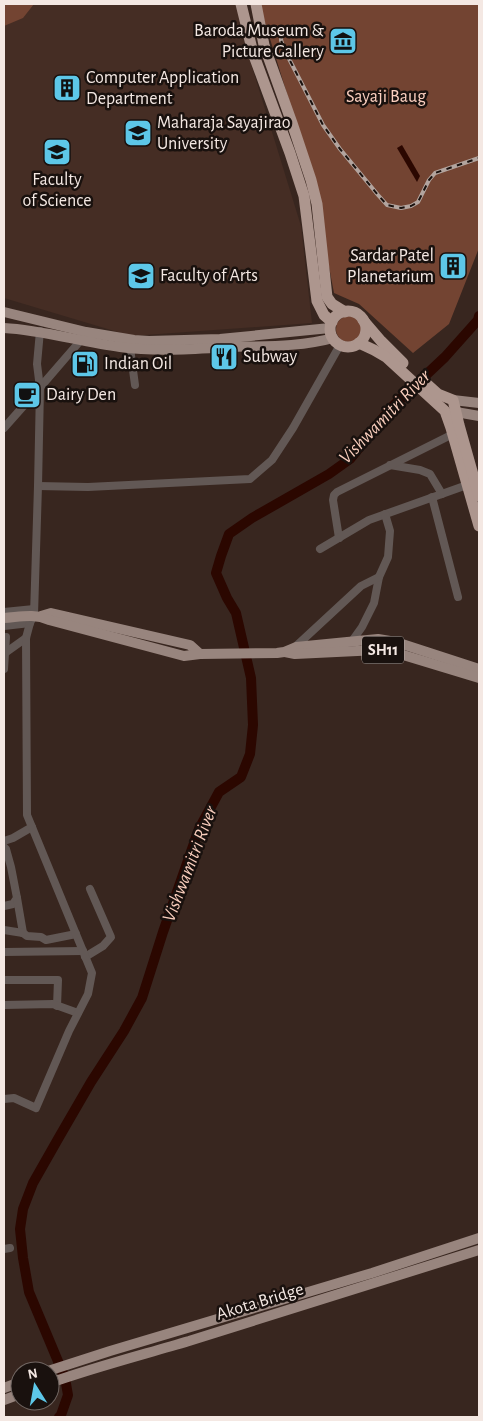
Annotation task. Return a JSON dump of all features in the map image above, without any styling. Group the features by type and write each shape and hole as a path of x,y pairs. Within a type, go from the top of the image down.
{"highway":[{"path":"241,4 253,53 299,178 306,204 317,301 333,333 349,347 358,343 365,335 363,320"},
{"path":"256,4 264,45 292,123 317,204 327,297 332,304 346,312 356,314 363,320 394,360"},
{"path":"333,333 335,317 346,312"},
{"path":"358,343 394,360 442,397 450,412 479,496"},
{"path":"442,397 450,412 453,434 479,526"}],"main road":[{"path":"4,312 86,332 149,342 333,333"},
{"path":"4,328 40,331 81,340 151,350 250,347 318,342 333,333"},
{"path":"442,397 479,403"},
{"path":"450,412 479,416"},
{"name":"SH11","path":"35,616 50,613 190,645 204,655 390,651 479,678"},
{"path":"5,618 35,616"},
{"path":"280,652 294,648 378,639 389,640 479,669"},
{"path":"60,1367 372,1273 479,1238"},
{"name":"Akota Bridge","path":"60,1380 363,1288 479,1250"}],"street":[{"path":"4,1099 14,1098 36,1108 88,994 92,973 27,816 26,638 35,616 40,388 37,364 40,331"},
{"path":"38,486 88,487 250,479 272,460 293,428 333,333"},
{"path":"4,428 81,340"},
{"path":"130,348 135,385"},
{"path":"339,538 334,495 343,488 453,434"},
{"path":"390,465 425,471 430,474 442,494"},
{"path":"320,549 370,520 467,484"},
{"path":"432,497 458,597"},
{"path":"352,641 362,627 374,603 378,577 388,557 390,531 385,514"},
{"path":"294,648 361,586 378,577"},
{"path":"4,669 6,637"},
{"path":"5,653 26,638"},
{"path":"4,841 14,838 32,827"},
{"path":"4,847 11,867 23,933"},
{"path":"4,952 84,954 103,946 110,937 90,889"},
{"path":"4,906 13,904 16,898"},
{"path":"4,930 23,933 27,936 41,937 46,940 76,934"},
{"path":"4,980 58,980 57,1006"},
{"path":"4,1005 53,1004 78,1013"}],"shaded area":[{"name":"Maharaja Sayajirao University","path":"4,4 236,4 244,41 301,226 312,323 131,336 4,298"},
{"path":"402,145 420,176 417,182 397,148"}],"green space":[{"path":"4,4 34,4 23,18 4,26"},
{"name":"Sayaji Baug","path":"261,4 479,4 479,248 449,324 413,353 359,304 334,293 323,235 321,204 263,16"},
{"path":"349,316 358,320 362,329 358,338 349,342 340,338 336,329 340,320"}],"waterway":[{"name":"Vishwamitri River","path":"59,1417 68,1395 65,1378 29,1292 20,1229 23,1209 33,1183 142,998 199,829 219,792 241,777 250,754 253,725 251,678 236,613 216,573 229,534 252,518 329,474 350,459 392,407 445,357 478,320 479,316"}],"railway":[{"path":"282,30 281,40 284,49 323,125 340,149 387,205 401,208 411,206 418,202 429,180 435,173 479,158"}],"place":[{"name":"Baroda Museum & Picture Gallery","path":"343,41"},
{"name":"Computer Application Department","path":"67,88"},
{"name":"Maharaja Sayajirao University","path":"138,133"},
{"name":"Faculty of Science","path":"57,152"},
{"name":"Sardar Patel Planetarium","path":"453,266"},
{"name":"Faculty of Arts","path":"141,276"},
{"name":"Subway","path":"224,357"},
{"name":"Indian Oil","path":"85,364"},
{"name":"Dairy Den","path":"27,395"}]}
